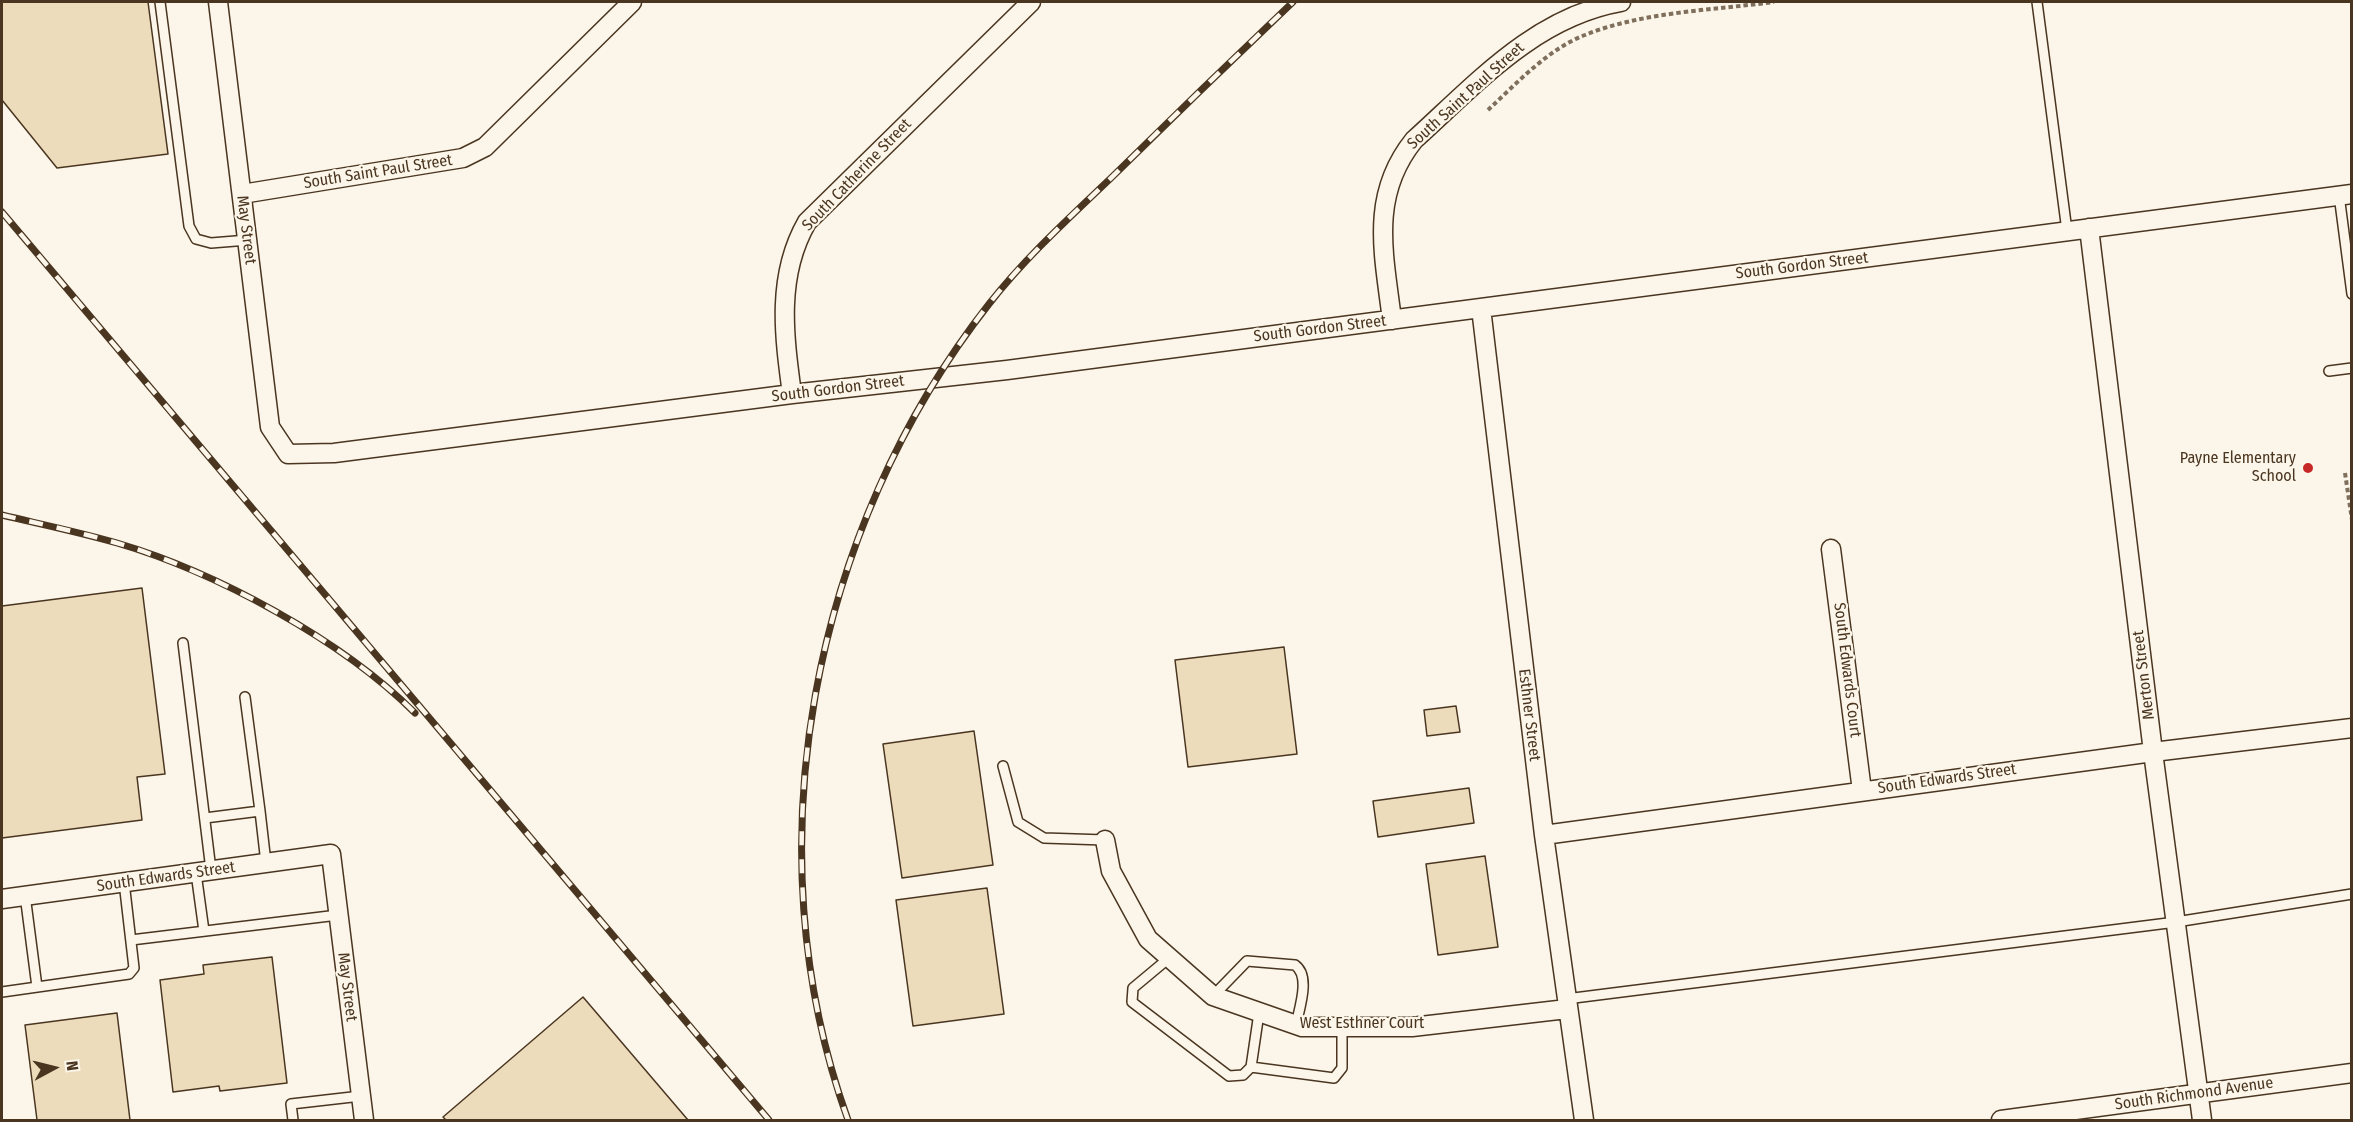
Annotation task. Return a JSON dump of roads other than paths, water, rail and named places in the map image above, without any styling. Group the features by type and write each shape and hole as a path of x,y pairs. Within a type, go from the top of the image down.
{"street":[{"name":"May Street","path":"218,2 270,427 288,454"},
{"name":"South Saint Paul Street","path":"242,194 463,158 485,147 632,2"},
{"name":"South Catherine Street","path":"792,394 785,343 785,291 795,242 807,222 1031,2"},
{"name":"South Saint Paul Street","path":"1392,320 1382,224 1384,200 1398,159 1414,140 1530,38 1562,20 1593,8 1618,2"},
{"name":"South Gordon Street","path":"288,454 334,453 792,394 1006,370 2345,194"},
{"name":"Merton Street","path":"2089,228 2153,752 2202,1120"},
{"name":"Esthner Street","path":"1481,308 1544,835 1584,1120"},
{"name":"South Edwards Court","path":"1831,549 1862,791"},
{"name":"South Edwards Street","path":"1544,835 2153,752 2352,728"},
{"name":"West Esthner Court","path":"1105,840 1111,871 1148,939 1213,996 1259,1013 1296,1025 1412,1027 1566,1004"},
{"name":"May Street","path":"331,854 364,1120"},
{"name":"South Edwards Street","path":"2,899 331,854"},
{"name":"South Richmond Avenue","path":"2001,1120 2352,1073"}],"lane":[{"path":"160,2 189,226 196,239 211,243 248,240"},
{"path":"2037,2 2067,231"},
{"path":"2345,194 2352,294"},
{"path":"2329,371 2352,368"},
{"path":"183,643 205,818 204,931"},
{"path":"245,697 266,863"},
{"path":"1003,766 1018,822 1044,838 1105,840"},
{"path":"205,818 260,811"},
{"path":"2,992 129,974 134,968 124,882"},
{"path":"1566,1004 2176,922 2352,894"},
{"path":"25,896 37,987"},
{"path":"131,940 338,915"},
{"path":"1169,958 1133,988 1132,1002 1229,1076 1243,1075 1251,1067 1259,1013"},
{"path":"1213,996 1247,961 1295,964 1299,968 1304,983 1296,1025"},
{"path":"1251,1067 1334,1078 1342,1068 1342,1027"},
{"path":"293,1120 291,1104 361,1096"}],"railway":[{"path":"848,1120 819,1016 804,910 803,802 815,695 841,590 879,488 928,393 1003,287 1063,223 1293,2"},
{"path":"2,212 769,1120"},
{"path":"2,515 117,543 155,556 236,590 315,635 352,660 415,713"}],"place":[{"name":"Payne Elementary School","path":"2308,468"}]}
